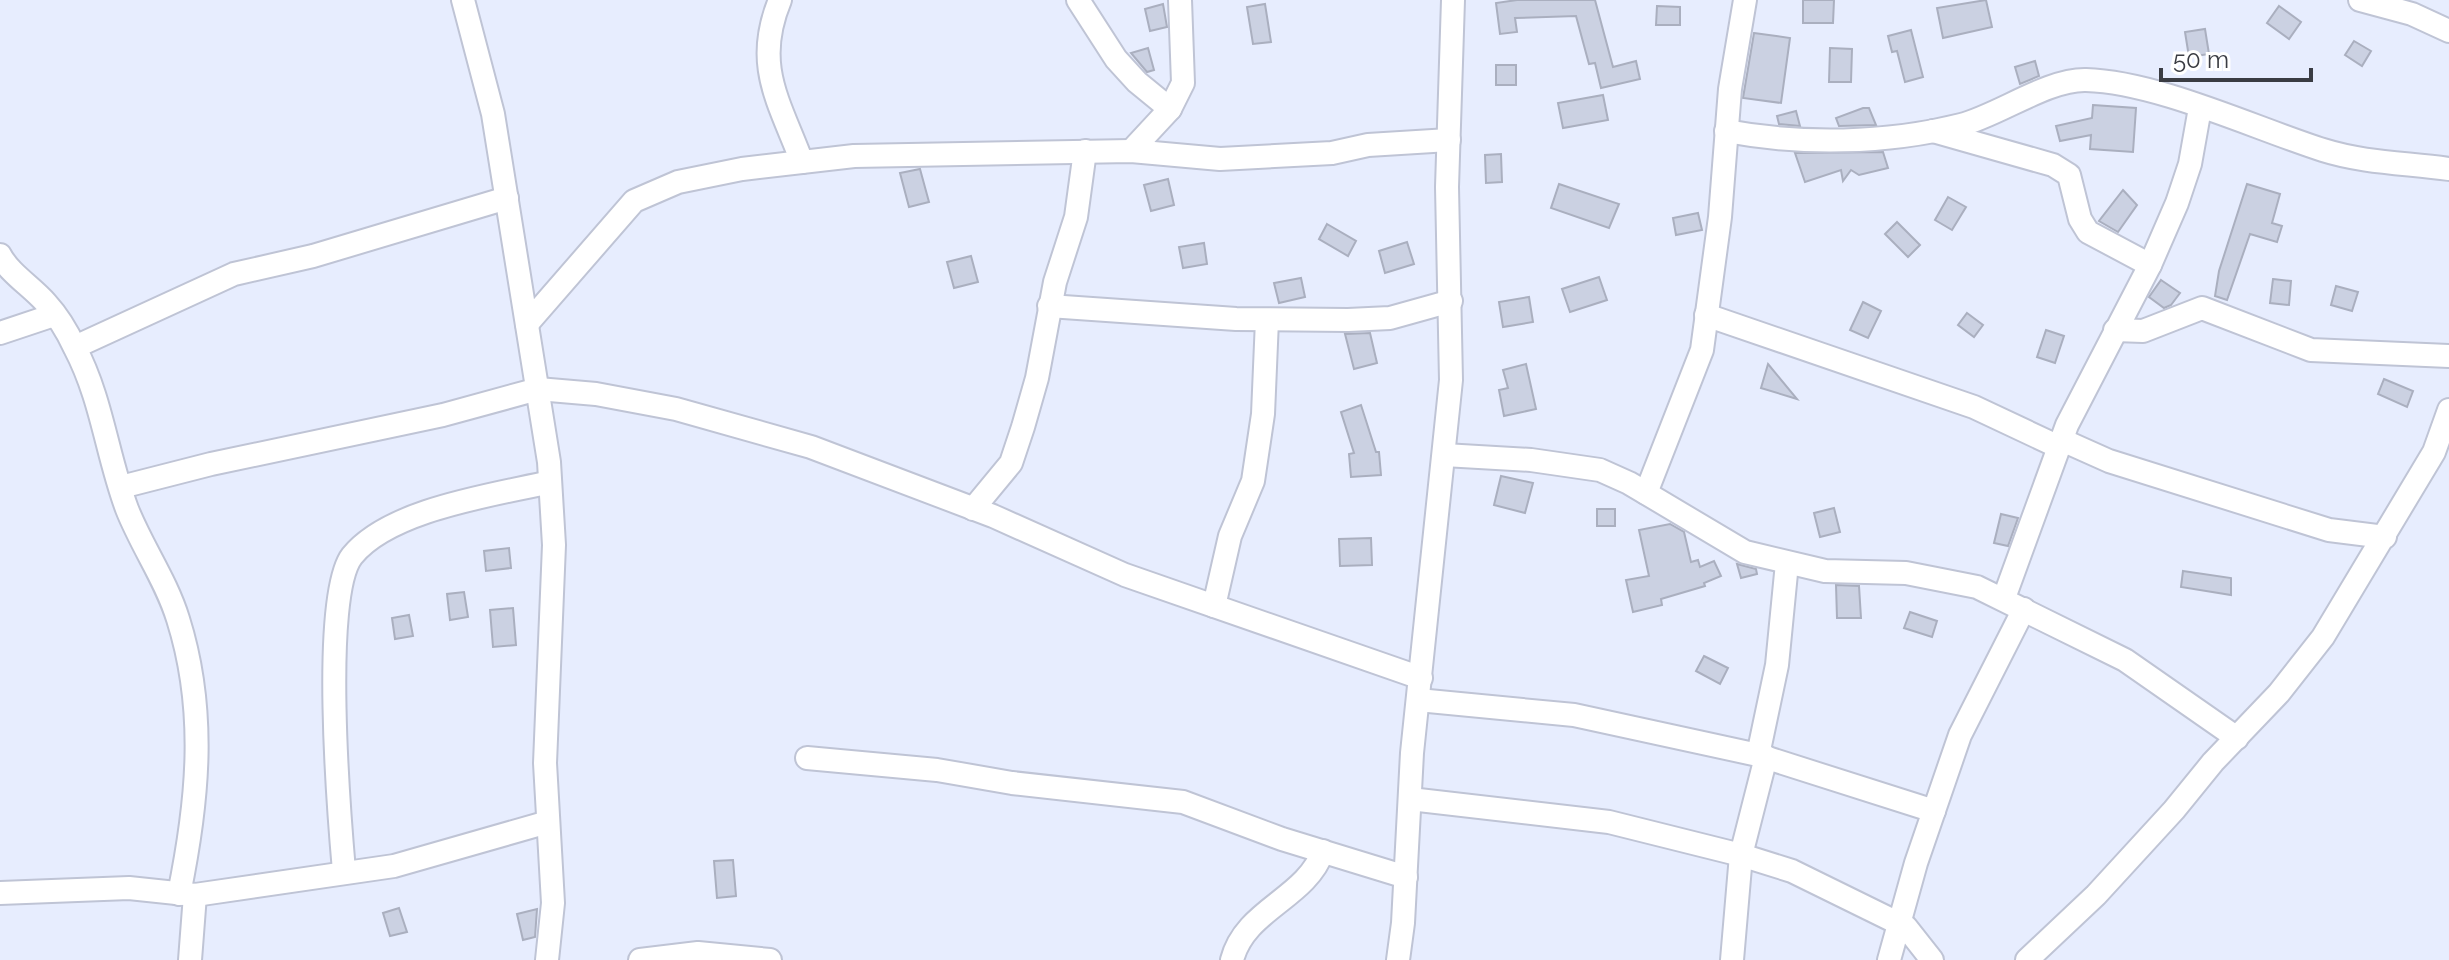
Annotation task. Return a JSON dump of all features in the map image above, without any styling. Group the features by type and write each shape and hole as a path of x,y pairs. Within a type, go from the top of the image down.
{"street":[{"path":"463,0 493,114 550,482 554,545 546,692 553,903 547,960"},
{"path":"780,0 766,48 769,76 802,162"},
{"path":"1078,0 1116,59 1137,82 1170,109"},
{"path":"1131,151 1170,109 1183,83 1180,0"},
{"path":"1398,960 1420,689 1451,380 1449,140 1453,0"},
{"path":"1646,493 1702,350 1720,217 1726,131 1745,0"},
{"path":"2360,0 2412,14 2449,31"},
{"path":"1726,131 1788,139 1865,140 1961,125 2083,80 2123,86 2200,108 2325,151 2449,169"},
{"path":"1889,960 1960,735 2014,604 2060,443 2150,265 2190,164 2200,108"},
{"path":"1931,130 2053,165 2069,175 2080,219 2088,232 2150,265"},
{"path":"527,324 634,201 678,182 854,156 1131,151 1220,159 1332,153 1368,145 1449,140"},
{"path":"973,509 1011,463 1037,378 1049,306 1076,217 1085,151"},
{"path":"75,347 234,274 313,256 507,198"},
{"path":"0,255 54,315 75,347 92,385 128,510 152,555 177,617 193,676 199,748 187,895 190,960"},
{"path":"1049,306 1267,320 1390,318 1451,301"},
{"path":"2115,330 2143,331 2202,308 2311,350 2449,356"},
{"path":"0,333 54,315"},
{"path":"1706,315 1974,407 2135,470 2329,530 2385,537"},
{"path":"1214,606 1230,536 1253,481 1263,414 1267,320"},
{"path":"121,487 211,464 443,415 538,389 596,394 676,409 811,447 973,509 1125,575 1214,606 1420,689 1574,715 1762,756 1934,811"},
{"path":"2027,960 2096,895 2279,693 2323,637 2434,452 2449,410"},
{"path":"1444,455 1531,460 1600,470 1646,493 1745,552 1825,571 1906,573 1944,579 2014,604 2125,660 2237,738"},
{"path":"344,871 334,738 340,584 352,556 382,532 419,515 550,482"},
{"path":"1732,960 1741,855 1777,665 1787,563"},
{"path":"807,758 937,770 1012,783 1183,802 1406,877"},
{"path":"1410,799 1609,822 1741,855 1792,871 1899,924 1932,960"},
{"path":"0,893 129,888 187,895 394,866 548,822"},
{"path":"1232,960 1244,937 1264,911 1311,877 1323,851"},
{"path":"640,960 698,953 770,960"}],"building":[{"path":"1595,0 1613,67 1636,61 1640,79 1601,88 1595,63 1589,64 1576,16 1515,18 1517,32 1500,34 1496,3"},
{"path":"1803,0 1834,0 1833,23 1803,23"},
{"path":"1986,0 1992,27 1943,38 1937,8"},
{"path":"1163,4 1167,27 1150,31 1145,9"},
{"path":"1265,4 1271,42 1253,44 1247,7"},
{"path":"1657,6 1680,7 1680,25 1656,25"},
{"path":"2279,6 2301,22 2289,39 2267,23"},
{"path":"2205,29 2209,54 2189,57 2185,32"},
{"path":"1911,30 1923,77 1905,82 1897,51 1892,52 1888,36"},
{"path":"1754,33 1790,38 1781,103 1743,98"},
{"path":"2354,41 2371,51 2362,66 2345,55"},
{"path":"1148,48 1154,70 1147,72 1131,53"},
{"path":"1830,48 1852,49 1851,82 1829,82"},
{"path":"2035,61 2039,76 2020,84 2015,67"},
{"path":"1496,65 1516,65 1516,85 1496,85"},
{"path":"1603,95 1608,120 1563,128 1558,103"},
{"path":"2093,105 2136,108 2133,152 2090,149 2091,135 2060,141 2056,126 2092,118"},
{"path":"1869,108 1876,125 1839,126 1836,118"},
{"path":"1796,111 1800,126 1779,124 1777,116"},
{"path":"1883,152 1888,168 1859,175 1851,170 1843,181 1841,170 1805,182 1795,153"},
{"path":"1501,154 1502,182 1486,183 1485,155"},
{"path":"920,169 929,202 909,207 900,173"},
{"path":"1168,179 1174,205 1151,211 1144,185"},
{"path":"1559,184 1619,204 1609,228 1551,208"},
{"path":"2247,184 2280,194 2272,223 2282,226 2277,242 2250,234 2227,300 2215,296 2219,271"},
{"path":"2123,190 2137,205 2118,232 2099,221"},
{"path":"1948,197 1966,207 1952,230 1935,220"},
{"path":"1698,213 1702,230 1676,235 1673,218"},
{"path":"1897,222 1920,245 1908,257 1885,234"},
{"path":"1327,224 1356,241 1348,256 1319,239"},
{"path":"1407,242 1414,264 1385,273 1379,251"},
{"path":"1204,243 1207,264 1183,268 1179,247"},
{"path":"971,256 978,282 954,288 947,262"},
{"path":"1599,277 1607,300 1570,312 1562,289"},
{"path":"1301,278 1305,297 1279,303 1274,283"},
{"path":"2273,279 2291,281 2289,305 2270,303"},
{"path":"2161,280 2180,293 2171,305 2164,308 2149,297"},
{"path":"2336,286 2358,292 2352,311 2331,305"},
{"path":"1529,297 1533,322 1503,327 1499,302"},
{"path":"1863,302 1881,311 1868,338 1850,330"},
{"path":"1967,313 1983,325 1974,337 1958,325"},
{"path":"2046,330 2064,336 2055,363 2037,357"},
{"path":"1370,333 1377,363 1354,369 1345,334"},
{"path":"1526,364 1536,409 1504,416 1499,390 1508,388 1503,370"},
{"path":"1768,364 1797,399 1761,388"},
{"path":"2384,379 2413,391 2407,407 2378,394"},
{"path":"1361,405 1376,452 1379,452 1381,475 1351,477 1349,454 1354,453 1341,412"},
{"path":"1501,476 1533,483 1525,513 1494,505"},
{"path":"1834,508 1840,532 1820,537 1814,513"},
{"path":"1597,509 1615,509 1615,526 1597,526"},
{"path":"2001,514 2018,518 2008,546 1994,543"},
{"path":"1670,524 1684,532 1691,562 1698,560 1700,567 1714,561 1721,576 1704,583 1705,586 1661,599 1662,605 1633,612 1626,580 1649,576 1639,530"},
{"path":"1371,538 1372,565 1340,566 1339,539"},
{"path":"509,548 511,568 486,571 484,551"},
{"path":"1737,564 1756,569 1757,574 1741,578"},
{"path":"2183,571 2231,578 2231,595 2181,587"},
{"path":"1836,585 1859,586 1861,618 1837,618"},
{"path":"464,592 468,617 450,620 447,594"},
{"path":"513,608 516,645 493,647 490,610"},
{"path":"1910,612 1937,621 1932,637 1904,628"},
{"path":"409,615 413,636 395,639 392,618"},
{"path":"1704,656 1728,668 1720,684 1696,671"},
{"path":"733,860 736,896 717,898 714,861"},
{"path":"399,908 407,932 390,936 383,913"},
{"path":"537,909 535,937 523,940 517,914"}]}
